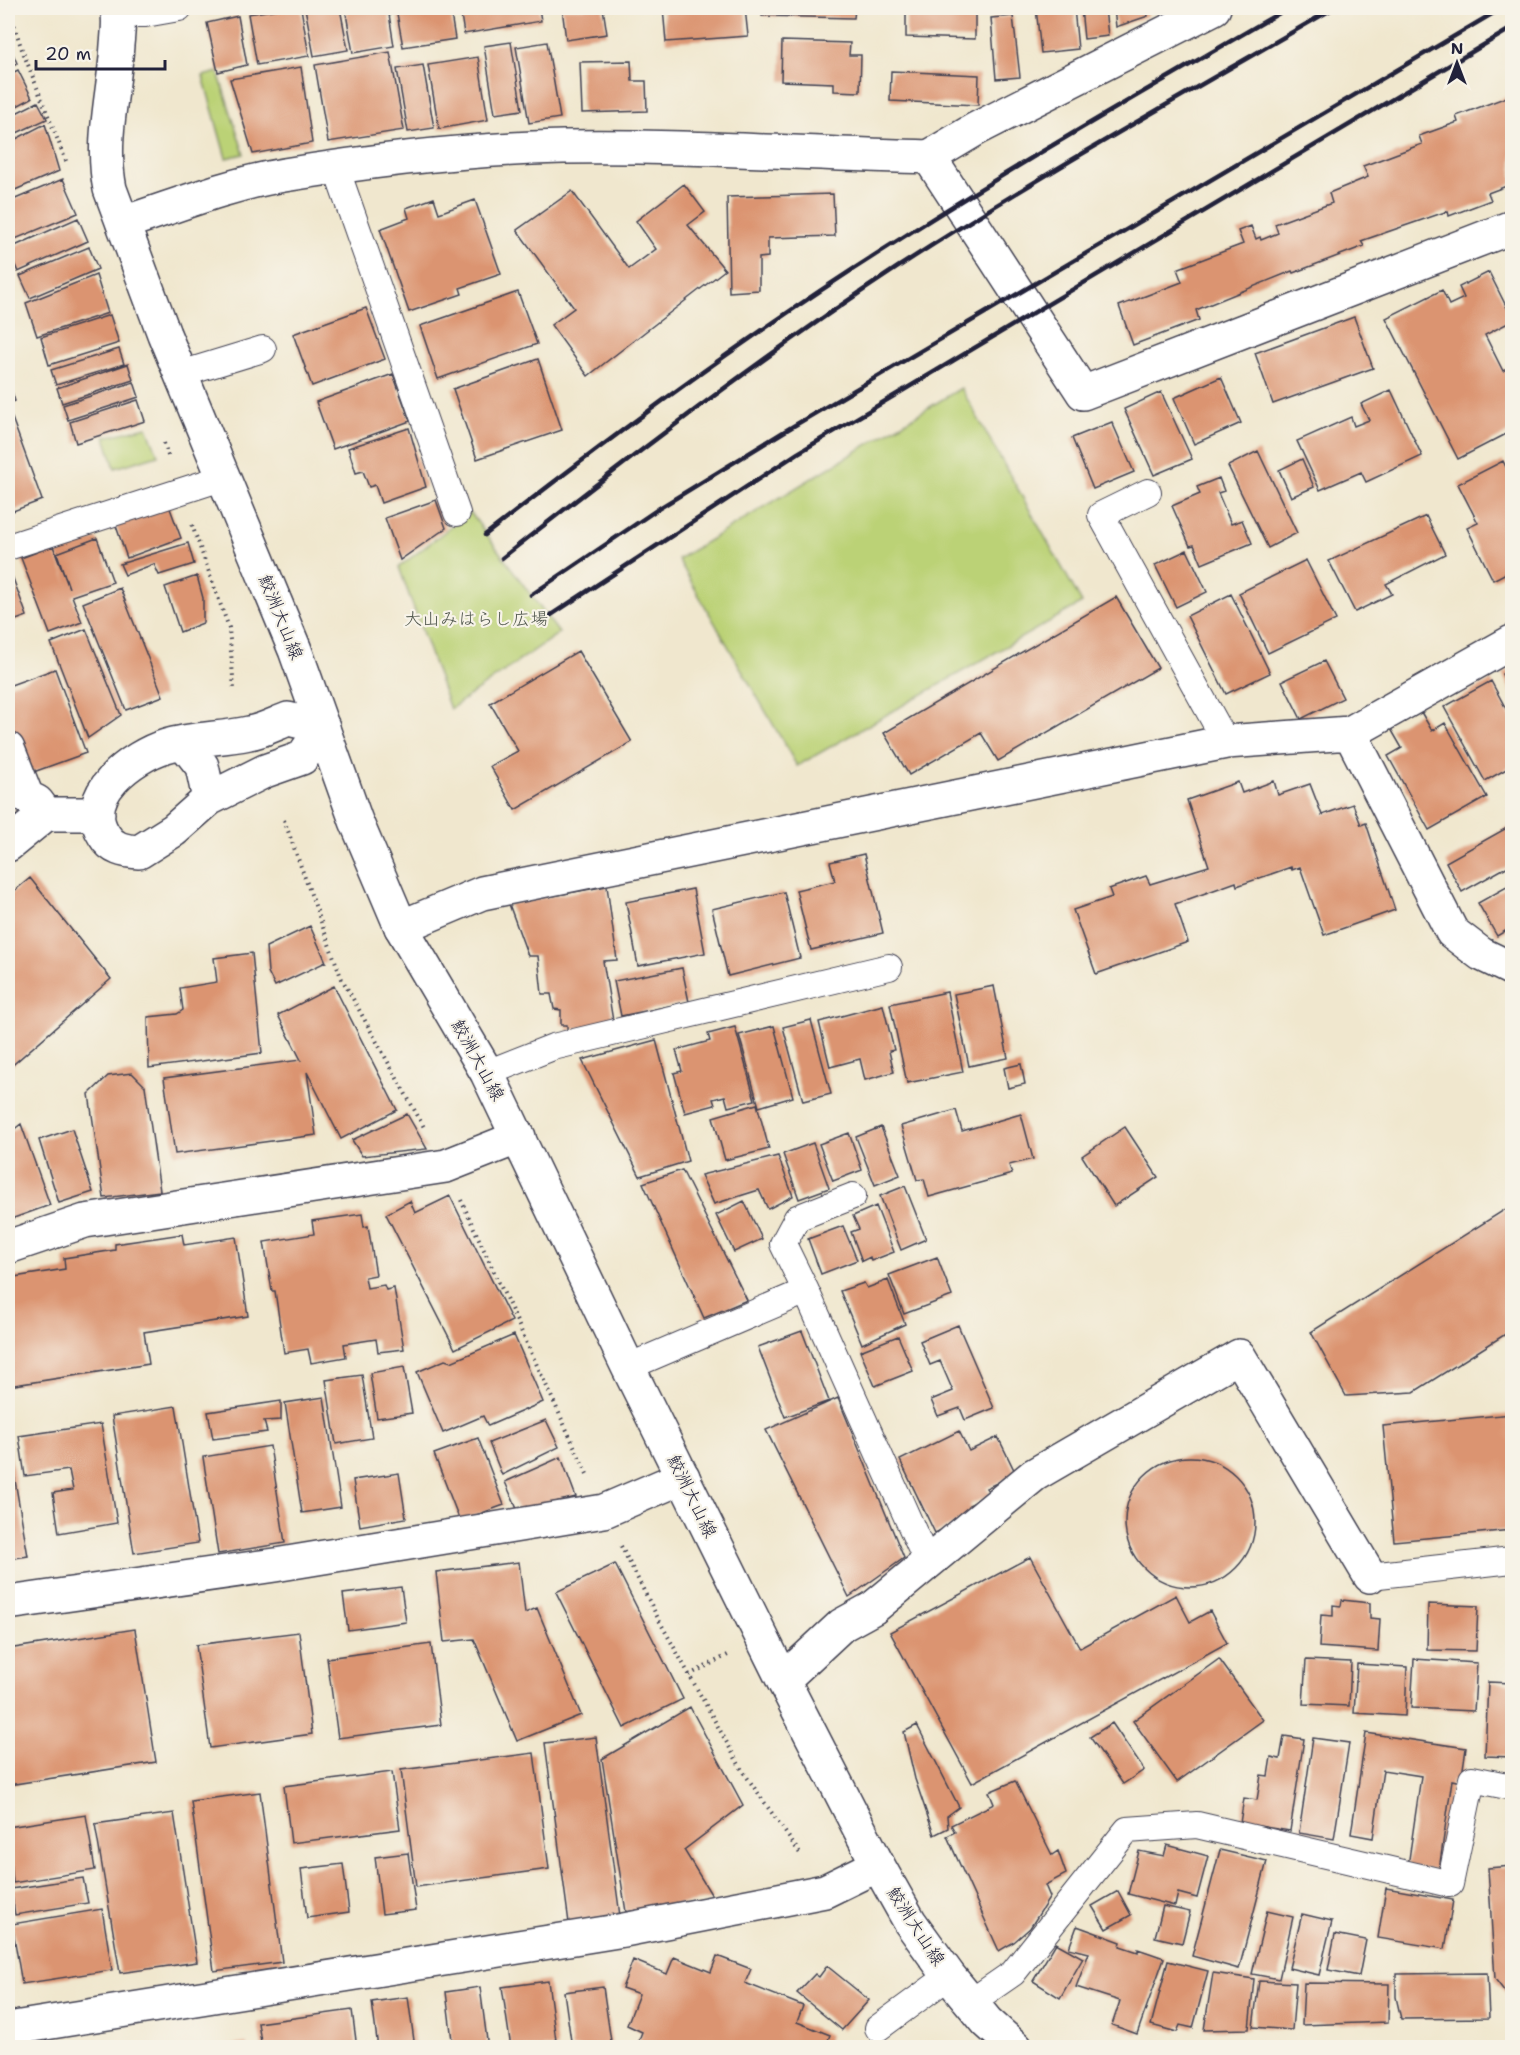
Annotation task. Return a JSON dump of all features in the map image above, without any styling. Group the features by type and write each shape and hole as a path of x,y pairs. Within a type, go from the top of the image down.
{"street":[{"path":"123,224 223,190 282,175 468,153 562,147 641,147 929,157 976,129 1214,8"},
{"name":"鮫洲大山線","path":"118,11 116,64 105,139 105,167 110,189 323,727 356,821 401,927 487,1073 682,1477 878,1865 910,1922 949,1976 1000,2035 1016,2048"},
{"path":"929,157 1083,393 1512,227"},
{"path":"401,927 482,893 1226,742 1350,733 1512,642"},
{"path":"288,719 323,727 302,758 265,771 209,799 174,830 139,852 115,848 100,830 98,814 99,801 110,781 149,753 183,742 250,733 288,719"},
{"path":"1350,733 1452,932 1480,954 1512,969"},
{"path":"183,742 202,766 209,799"},
{"path":"8,749 27,796 46,814"},
{"path":"8,845 46,814 98,814"},
{"path":"8,1247 85,1221 446,1166 519,1137"},
{"path":"783,1680 842,1625 873,1608 1034,1474 1239,1356 1370,1576"},
{"path":"8,1603 275,1565 604,1511 682,1477"},
{"path":"9,2032 624,1930 825,1891 878,1865"}],"lane":[{"path":"118,11 144,14 178,8"},
{"path":"336,168 457,513"},
{"path":"182,375 263,349"},
{"path":"8,547 225,477"},
{"path":"1148,492 1101,515 1226,742"},
{"path":"487,1073 554,1047 888,967"},
{"path":"853,1196 797,1218 783,1244 806,1290 928,1564"},
{"path":"628,1367 806,1290"},
{"path":"1370,1576 1512,1560"},
{"path":"971,2002 1013,1973 1127,1830 1197,1825 1450,1884 1472,1779 1512,1786"},
{"path":"878,2028 949,1976"}],"path":[{"path":"284,820 341,977 446,1166 604,1511 689,1675 742,1770 825,1891"},
{"path":"689,1675 736,1652"}],"green space":[{"path":"218,72 244,154 226,158 203,76"},
{"path":"961,388 1082,603 797,766 678,559"},
{"path":"147,427 158,455 115,468 105,437"},
{"name":"大山みはらし広場","path":"470,512 559,633 450,709 399,567"}],"building":[{"path":"301,8 309,56 257,65 248,14"},
{"path":"305,8 340,8 348,50 314,56"},
{"path":"345,8 388,8 394,46 353,53"},
{"path":"396,8 450,8 455,39 403,47"},
{"path":"460,8 539,8 541,21 464,34"},
{"path":"562,8 603,8 607,34 566,40"},
{"path":"663,8 745,8 748,36 666,42"},
{"path":"762,8 855,8 854,18 762,16"},
{"path":"906,8 975,8 975,39 906,37"},
{"path":"1036,8 1074,8 1078,49 1041,53"},
{"path":"1081,8 1105,8 1108,36 1084,39"},
{"path":"1114,8 1147,8 1148,16 1116,27"},
{"path":"238,16 247,65 218,72 207,23"},
{"path":"1013,16 1020,77 996,79 991,18"},
{"path":"782,41 850,43 849,55 861,55 860,92 834,91 834,83 781,81"},
{"path":"8,42 17,63 8,67"},
{"path":"511,42 522,110 495,114 484,46"},
{"path":"547,42 560,118 529,123 516,47"},
{"path":"390,52 404,130 328,142 315,65"},
{"path":"478,57 488,120 439,129 428,65"},
{"path":"631,61 632,81 646,81 647,111 582,113 580,62"},
{"path":"423,65 434,128 408,132 397,69"},
{"path":"301,67 312,143 253,154 230,79"},
{"path":"18,70 32,98 8,111 8,75"},
{"path":"891,71 979,75 978,105 890,101"},
{"path":"1512,95 1512,184 1488,193 1491,200 1449,216 1448,211 1361,241 1364,246 1293,273 1292,271 1196,310 1199,320 1133,345 1119,306 1182,282 1177,269 1243,244 1238,231 1251,226 1256,239 1260,237 1261,240 1278,233 1275,224 1332,203 1329,193 1368,177 1363,166 1422,144 1419,136 1458,122 1456,116"},
{"path":"38,102 47,119 8,137 8,117"},
{"path":"45,124 59,171 8,193 8,143"},
{"path":"63,179 78,213 8,242 8,202"},
{"path":"684,184 705,212 688,225 725,270 588,376 551,325 574,308 517,230 572,191 629,269 656,249 636,221"},
{"path":"833,194 835,236 768,238 768,257 759,258 759,290 729,292 727,197"},
{"path":"434,198 439,213 475,200 501,274 460,288 462,294 409,312 380,229 409,218 406,208"},
{"path":"78,218 88,241 18,272 8,249"},
{"path":"89,247 98,269 30,298 20,276"},
{"path":"1489,272 1512,318 1512,321 1485,335 1503,371 1512,366 1512,416 1508,418 1512,431 1458,459 1386,318 1442,290 1449,305 1464,298 1459,287"},
{"path":"96,275 108,313 37,336 26,303"},
{"path":"518,292 537,344 438,379 420,326"},
{"path":"366,308 385,359 312,386 293,334"},
{"path":"110,315 119,343 49,365 41,337"},
{"path":"1354,317 1373,368 1273,404 1255,353"},
{"path":"119,349 124,364 56,385 51,370"},
{"path":"538,359 562,430 477,459 453,389"},
{"path":"128,364 133,380 62,403 57,388"},
{"path":"393,374 410,421 333,449 316,402"},
{"path":"1221,377 1241,423 1194,444 1174,398"},
{"path":"8,380 15,401 8,404"},
{"path":"134,382 139,397 68,420 63,405"},
{"path":"1391,390 1422,456 1366,482 1361,472 1320,490 1297,441 1351,417 1354,426 1369,420 1361,404"},
{"path":"1161,392 1192,459 1154,475 1124,409"},
{"path":"138,400 145,421 76,443 70,422"},
{"path":"12,418 42,500 8,513 8,420"},
{"path":"1112,422 1134,472 1093,489 1072,438"},
{"path":"409,428 426,487 381,503 375,485 369,487 363,471 356,473 348,448"},
{"path":"1258,451 1297,533 1268,548 1228,466"},
{"path":"1302,459 1314,487 1291,497 1279,470"},
{"path":"1503,461 1512,479 1512,570 1493,580 1467,528 1478,523 1458,484"},
{"path":"1219,478 1224,491 1218,493 1231,524 1242,520 1252,543 1202,564 1194,545 1190,546 1172,506 1200,494 1197,487"},
{"path":"436,500 446,528 400,560 385,518"},
{"path":"168,503 181,538 127,558 115,523"},
{"path":"1426,516 1445,554 1386,584 1392,594 1355,612 1329,561"},
{"path":"97,538 113,582 72,596 82,622 50,634 21,558 53,546 69,588 57,553"},
{"path":"188,543 194,564 159,575 154,564 125,575 120,564"},
{"path":"1187,550 1207,592 1176,607 1155,565"},
{"path":"1306,560 1336,620 1268,653 1239,593"},
{"path":"8,565 27,616 8,623"},
{"path":"197,576 203,598 203,623 180,632 165,587"},
{"path":"120,588 163,696 126,710 83,603"},
{"path":"1231,594 1270,673 1226,694 1187,616"},
{"path":"1116,597 1158,668 998,761 981,733 909,775 884,733"},
{"path":"86,629 121,715 88,738 51,643"},
{"path":"578,651 632,742 515,810 490,766 518,751 490,703"},
{"path":"1324,661 1343,698 1301,719 1282,681"},
{"path":"55,669 86,753 28,774 8,717 8,686"},
{"path":"1512,669 1512,693 1502,674"},
{"path":"1491,681 1512,720 1512,766 1485,781 1444,707"},
{"path":"1421,712 1432,731 1445,723 1487,797 1429,830 1388,756 1402,748 1391,729"},
{"path":"1274,781 1278,795 1310,784 1322,815 1353,804 1361,825 1366,823 1395,910 1324,935 1300,867 1292,870 1291,867 1237,886 1236,882 1175,904 1188,942 1096,974 1073,910 1112,897 1109,889 1146,876 1150,884 1209,866 1187,800 1238,782 1242,793"},
{"path":"1512,825 1512,864 1462,892 1446,862"},
{"path":"864,854 883,933 811,950 796,890 835,881 830,862"},
{"path":"30,878 111,979 8,1069 8,896"},
{"path":"1512,884 1512,927 1497,936 1478,903"},
{"path":"607,886 617,960 603,961 613,1021 567,1031 567,1025 561,1025 561,1010 554,1009 551,994 542,994 538,956 528,956 509,904"},
{"path":"693,889 705,953 638,966 626,902"},
{"path":"784,892 800,958 728,976 712,909"},
{"path":"310,926 326,962 275,986 268,972 266,947"},
{"path":"252,953 262,1053 149,1068 148,1017 177,1014 183,1010 180,988 217,982 214,958"},
{"path":"682,968 689,1002 621,1016 614,981"},
{"path":"334,986 397,1110 341,1139 307,1072 316,1135 175,1154 164,1078 301,1060 278,1015"},
{"path":"994,986 1008,1058 969,1066 954,994"},
{"path":"947,992 963,1072 907,1083 890,1004"},
{"path":"883,1005 894,1050 889,1051 894,1072 865,1080 860,1059 830,1067 819,1022"},
{"path":"811,1020 831,1094 803,1101 783,1027"},
{"path":"774,1026 793,1097 759,1107 739,1035"},
{"path":"735,1027 755,1100 728,1107 725,1096 713,1099 715,1105 685,1113 674,1073 682,1071 676,1050 710,1041 708,1034"},
{"path":"656,1040 688,1161 640,1176 582,1060"},
{"path":"1021,1064 1025,1084 1008,1088 1004,1068"},
{"path":"132,1073 145,1086 160,1191 104,1198 89,1094 108,1076"},
{"path":"757,1104 769,1149 725,1160 713,1117"},
{"path":"956,1110 962,1131 1021,1114 1033,1159 1009,1165 1012,1174 929,1197 924,1179 917,1180 901,1126"},
{"path":"407,1114 427,1149 362,1156 352,1140"},
{"path":"21,1124 50,1205 11,1219 8,1209 8,1134"},
{"path":"881,1127 900,1175 875,1185 856,1137"},
{"path":"1125,1127 1158,1177 1114,1206 1082,1156"},
{"path":"72,1129 93,1192 59,1203 39,1140"},
{"path":"849,1133 862,1170 833,1181 819,1144"},
{"path":"813,1143 829,1188 799,1199 783,1154"},
{"path":"778,1156 793,1196 768,1209 759,1190 714,1204 701,1175"},
{"path":"682,1170 747,1300 704,1318 643,1183"},
{"path":"905,1186 926,1239 901,1250 880,1196"},
{"path":"450,1196 512,1321 455,1349 386,1214 410,1201 415,1213"},
{"path":"744,1201 762,1239 734,1252 716,1215"},
{"path":"1512,1205 1512,1330 1414,1392 1346,1396 1311,1332"},
{"path":"876,1206 894,1252 871,1261 870,1257 862,1261 851,1232 859,1229 853,1216"},
{"path":"362,1214 364,1227 368,1226 376,1275 365,1277 367,1288 384,1285 386,1290 394,1288 404,1349 378,1352 376,1339 344,1344 346,1357 311,1363 308,1349 284,1353 275,1291 272,1291 264,1242 314,1234 312,1221"},
{"path":"843,1226 857,1260 821,1274 808,1239"},
{"path":"182,1234 184,1245 236,1237 248,1316 144,1332 149,1364 8,1386 8,1278 65,1269 64,1258 115,1250 115,1244"},
{"path":"937,1257 952,1296 904,1314 889,1275"},
{"path":"888,1280 905,1324 862,1344 840,1291 864,1283 867,1288"},
{"path":"958,1325 994,1408 965,1420 960,1408 938,1416 931,1400 953,1391 940,1361 930,1365 920,1341"},
{"path":"802,1331 829,1401 785,1417 758,1347"},
{"path":"514,1335 543,1402 488,1426 483,1416 443,1433 417,1372 445,1360 451,1362"},
{"path":"898,1336 913,1371 875,1386 860,1351"},
{"path":"404,1367 412,1413 377,1418 370,1373"},
{"path":"362,1375 372,1438 336,1444 326,1380"},
{"path":"324,1397 341,1507 302,1513 285,1403"},
{"path":"838,1398 904,1558 849,1597 766,1430"},
{"path":"281,1401 281,1420 264,1421 267,1432 213,1439 208,1412"},
{"path":"176,1406 198,1543 134,1553 112,1416"},
{"path":"1512,1414 1512,1530 1394,1541 1383,1426"},
{"path":"546,1420 559,1447 502,1475 489,1443"},
{"path":"101,1424 117,1523 59,1533 53,1493 73,1490 69,1470 25,1476 19,1436"},
{"path":"959,1431 969,1451 998,1437 1016,1474 986,1488 991,1495 969,1505 973,1515 935,1533 900,1460"},
{"path":"478,1438 504,1505 460,1521 434,1454"},
{"path":"8,1440 28,1556 8,1559"},
{"path":"270,1446 285,1543 218,1554 203,1457"},
{"path":"561,1457 576,1497 518,1511 505,1482"},
{"path":"1190,1457 1215,1462 1236,1476 1250,1497 1255,1522 1250,1547 1236,1568 1215,1582 1190,1587 1165,1582 1144,1568 1130,1547 1125,1522 1130,1497 1144,1476 1165,1462"},
{"path":"399,1473 406,1518 360,1526 353,1480"},
{"path":"1030,1557 1080,1648 1176,1595 1190,1622 1210,1611 1227,1643 972,1783 890,1632"},
{"path":"519,1562 525,1613 537,1608 581,1715 517,1741 474,1639 444,1642 436,1572"},
{"path":"615,1564 683,1699 624,1728 556,1592"},
{"path":"401,1587 406,1622 348,1630 343,1594"},
{"path":"1342,1600 1370,1603 1370,1618 1380,1619 1378,1651 1319,1647 1321,1615 1333,1616 1333,1605 1341,1606"},
{"path":"1428,1604 1478,1606 1476,1651 1427,1650"},
{"path":"135,1629 156,1762 8,1785 8,1649"},
{"path":"299,1632 312,1734 210,1748 196,1645"},
{"path":"431,1644 441,1725 338,1738 327,1658"},
{"path":"1219,1659 1263,1720 1177,1782 1133,1721"},
{"path":"1414,1659 1477,1663 1474,1711 1411,1708"},
{"path":"1306,1660 1351,1662 1349,1706 1303,1704"},
{"path":"1357,1664 1407,1667 1405,1716 1354,1713"},
{"path":"1488,1682 1512,1683 1512,1757 1485,1756"},
{"path":"690,1707 743,1805 684,1850 714,1899 626,1912 602,1759"},
{"path":"1112,1723 1144,1770 1123,1784 1090,1737"},
{"path":"917,1725 959,1807 947,1816 948,1828 934,1835 915,1779 904,1732"},
{"path":"1366,1733 1466,1748 1461,1782 1452,1780 1439,1870 1408,1866 1421,1776 1383,1770 1373,1838 1351,1834"},
{"path":"1284,1736 1304,1739 1290,1831 1240,1823 1244,1798 1257,1800 1261,1775 1268,1776 1271,1757 1280,1759"},
{"path":"596,1737 620,1916 569,1923 545,1743"},
{"path":"1313,1738 1349,1743 1334,1839 1299,1833"},
{"path":"534,1753 549,1869 416,1887 401,1770"},
{"path":"392,1772 400,1829 291,1843 284,1786"},
{"path":"1015,1781 1052,1855 1058,1851 1066,1874 1045,1885 1050,1897 1030,1928 999,1951 947,1836 955,1832 951,1825 994,1804 989,1792"},
{"path":"260,1792 282,1962 214,1971 191,1801"},
{"path":"174,1813 197,1962 120,1973 95,1824"},
{"path":"86,1815 95,1870 13,1883 8,1827"},
{"path":"1167,1845 1208,1856 1197,1898 1178,1893 1175,1906 1128,1894 1139,1851 1164,1856"},
{"path":"1220,1850 1267,1861 1239,1969 1192,1956"},
{"path":"408,1853 416,1910 382,1914 375,1857"},
{"path":"343,1864 349,1912 307,1918 301,1869"},
{"path":"1512,1866 1512,2001 1495,1979 1488,1868"},
{"path":"83,1878 88,1903 15,1915 11,1889"},
{"path":"1386,1888 1453,1900 1445,1949 1378,1938"},
{"path":"1118,1891 1131,1915 1106,1929 1092,1906"},
{"path":"1163,1906 1190,1912 1182,1943 1155,1937"},
{"path":"102,1909 112,1970 22,1984 12,1924"},
{"path":"1267,1911 1293,1917 1279,1979 1252,1974"},
{"path":"1302,1914 1332,1921 1319,1975 1289,1968"},
{"path":"1077,1926 1121,1942 1120,1946 1138,1952 1138,1949 1164,1958 1137,2034 1112,2025 1120,2001 1076,1987 1089,1953 1069,1948"},
{"path":"1335,1934 1366,1940 1359,1976 1328,1970"},
{"path":"1056,1943 1083,1958 1060,1998 1033,1981"},
{"path":"717,1956 751,1969 745,1983 803,2006 797,2022 830,2035 825,2048 636,2048 642,2032 627,2025 639,1994 622,1988 633,1960 667,1974 674,1957 711,1972"},
{"path":"1168,1961 1208,1971 1193,2028 1180,2025 1177,2032 1151,2025"},
{"path":"827,1966 869,2000 842,2030 797,1993 815,1974 819,1977"},
{"path":"1213,1973 1254,1979 1249,2029 1204,2030"},
{"path":"1487,1973 1489,2018 1401,2019 1396,1997 1396,1974"},
{"path":"548,1981 557,2048 511,2048 502,1987"},
{"path":"1259,1981 1296,1983 1292,2030 1253,2027"},
{"path":"1304,1983 1389,1984 1388,2022 1302,2025"},
{"path":"480,1987 488,2048 453,2048 446,1992"},
{"path":"603,1987 612,2048 572,2048 564,1992"},
{"path":"408,1997 415,2048 378,2048 372,2002"},
{"path":"352,2010 357,2048 262,2048 258,2023"},
{"path":"247,2043 248,2048 225,2048 225,2046"},
{"path":"106,2044 106,2048 92,2048 92,2046"}],"railway":[{"path":"485,535 682,387 834,281 1035,156 1288,8"},
{"path":"502,558 697,408 796,336 898,267 1060,167 1334,8"},
{"path":"531,595 658,509 785,431 1502,8"},
{"path":"548,617 798,453 1512,28"}]}
